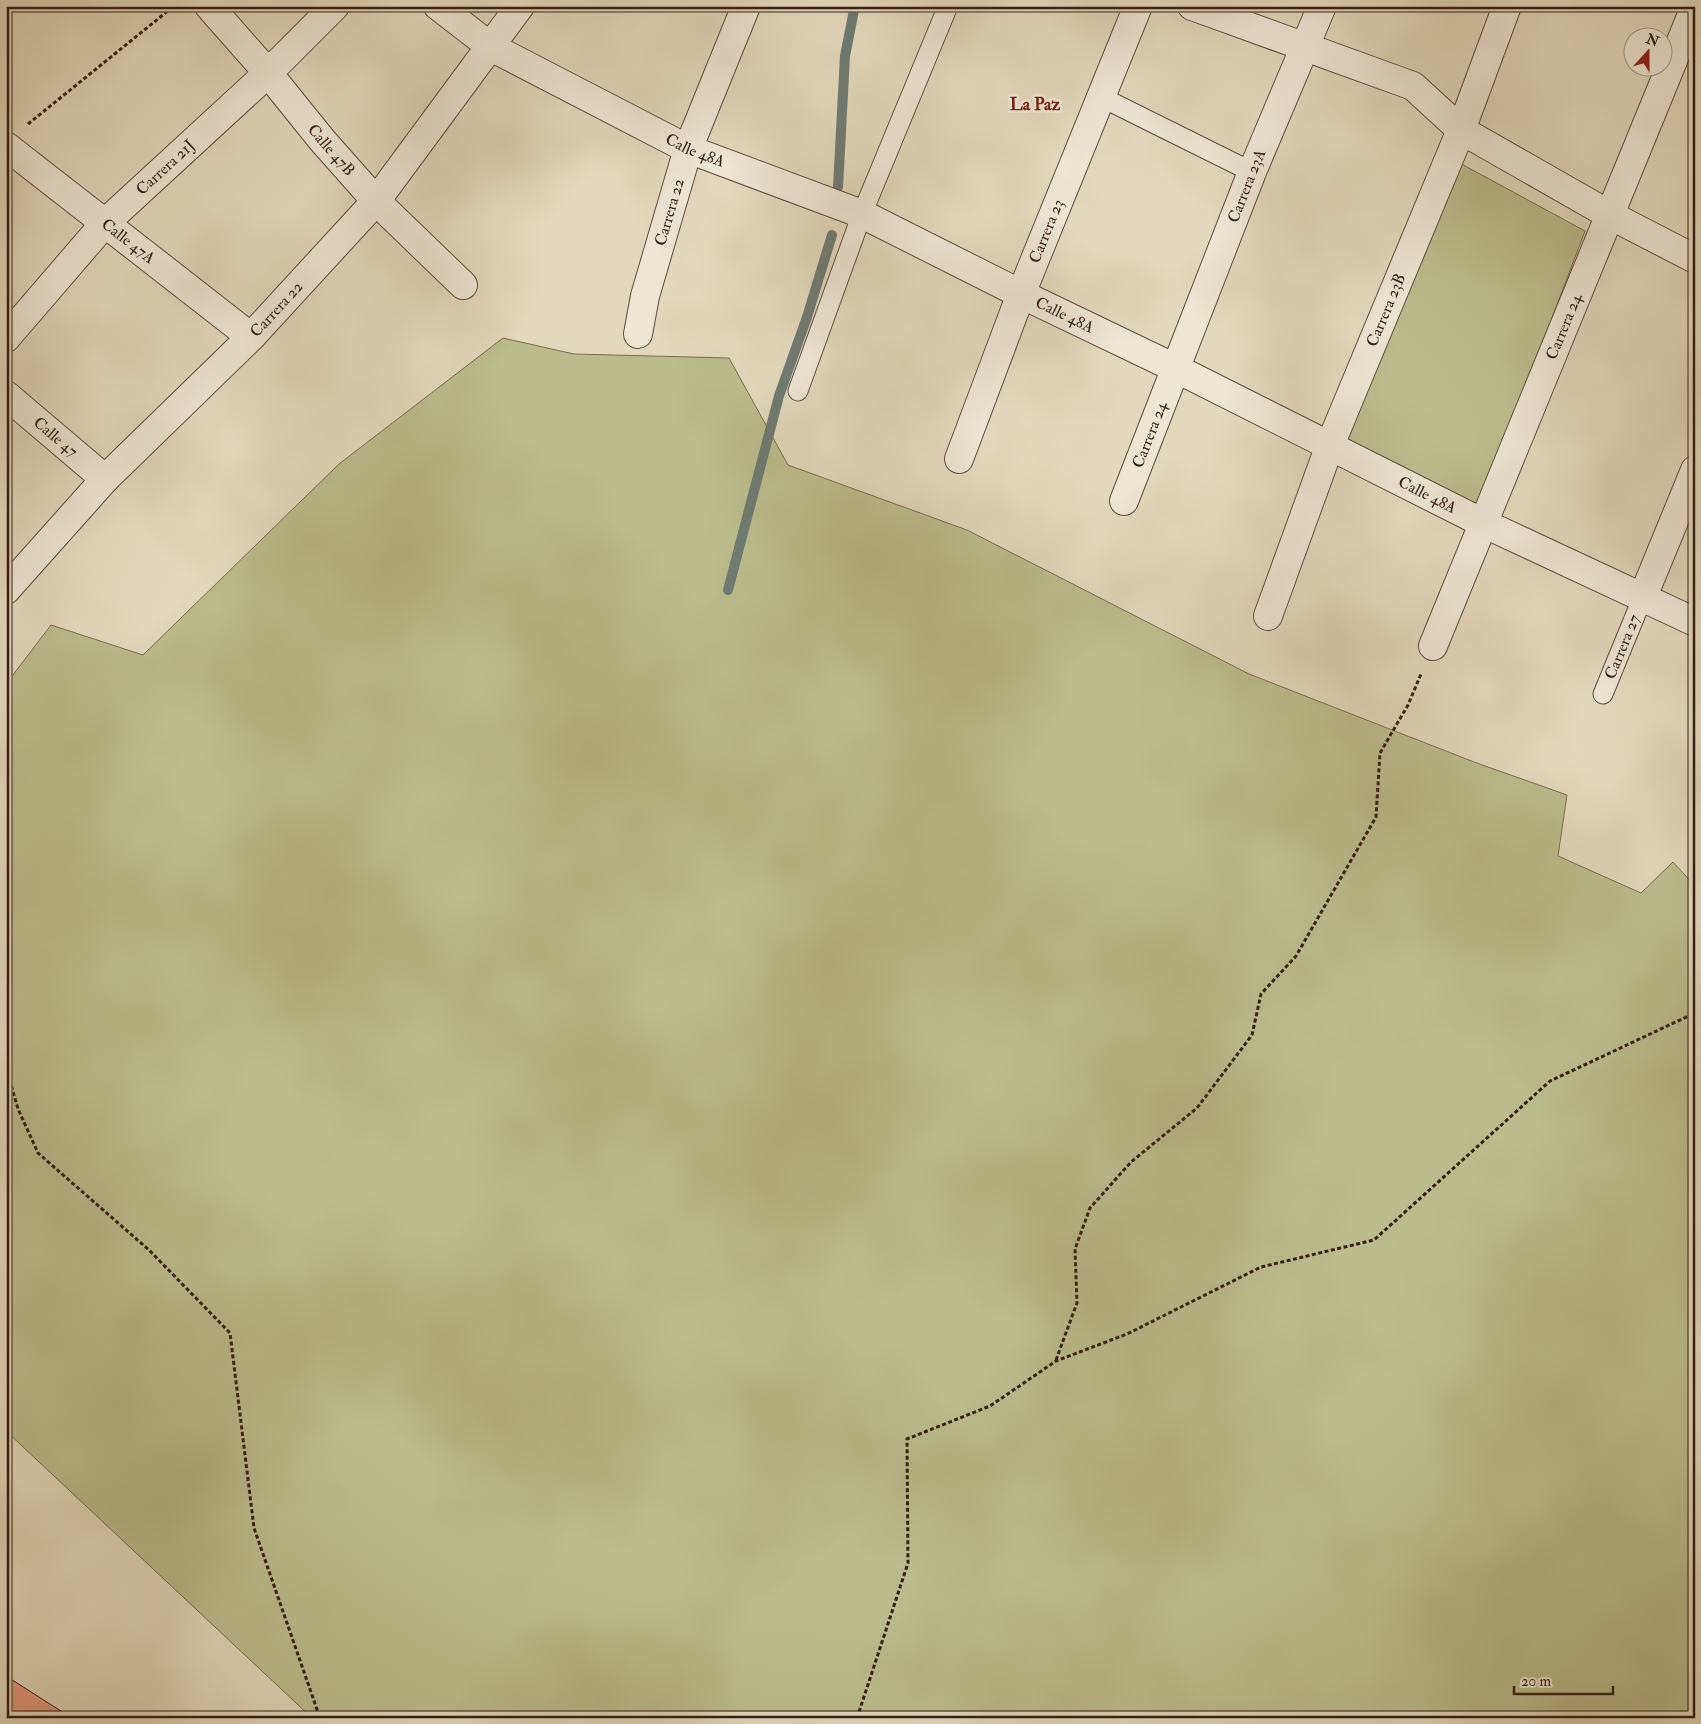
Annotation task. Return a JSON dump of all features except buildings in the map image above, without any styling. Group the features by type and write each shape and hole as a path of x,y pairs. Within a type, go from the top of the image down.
{"street":[{"name":"Calle 47B","path":"209,6 268,72 322,140 376,201 463,285"},
{"name":"Carrera 21J","path":"6,338 105,223 268,72 335,6"},
{"name":"Calle 48A","path":"438,6 491,47 688,149 862,214 1330,445 1483,523 1642,599 1695,622"},
{"name":"Carrera 22","path":"6,590 105,479 251,336 376,201 520,6"},
{"name":"Carrera 22","path":"638,334 646,296 688,149 746,6"},
{"name":"Carrera 23","path":"959,459 1021,294 1138,6"},
{"path":"1192,6 1413,86 1461,130 1610,215 1695,259"},
{"name":"Carrera 23A","path":"1175,368 1252,172 1322,6"},
{"name":"Carrera 23B","path":"1268,616 1330,445 1461,130 1507,6"},
{"name":"Carrera 24","path":"1433,646 1695,7"},
{"name":"Calle 47A","path":"14,138 105,223 251,336"},
{"name":"Carrera 24","path":"1124,501 1175,368"},
{"name":"Calle 47","path":"6,395 105,479"},
{"path":"1642,599 1695,470"}],"lane":[{"path":"798,391 862,214 948,6"},
{"path":"1101,96 1252,172"},
{"name":"Carrera 27","path":"1603,694 1642,599"}],"path":[{"path":"14,138 174,6"},
{"path":"1056,1361 1077,1303 1075,1249 1090,1208 1131,1162 1197,1108 1252,1035 1261,994 1296,956 1376,817 1380,753 1408,705 1433,646"},
{"path":"857,1718 908,1563 907,1438 990,1406 1056,1361 1126,1334 1261,1267 1374,1240 1550,1081 1695,1013"},
{"path":"6,1067 18,1110 38,1153 149,1250 230,1333 254,1528 320,1718"}],"green space":[{"path":"1456,161 1585,231 1479,511 1343,444"},
{"path":"503,338 574,354 729,358 788,465 967,530 1249,674 1474,762 1567,795 1558,856 1641,893 1673,862 1695,886 1695,1718 312,1718 6,1431 6,684 51,625 143,655 339,464"}],"waterway":[{"path":"838,187 845,56 854,10 857,6"},
{"path":"728,590 779,396 807,317 832,235"}],"district":[{"name":"La Paz","path":"1035,104"}]}
